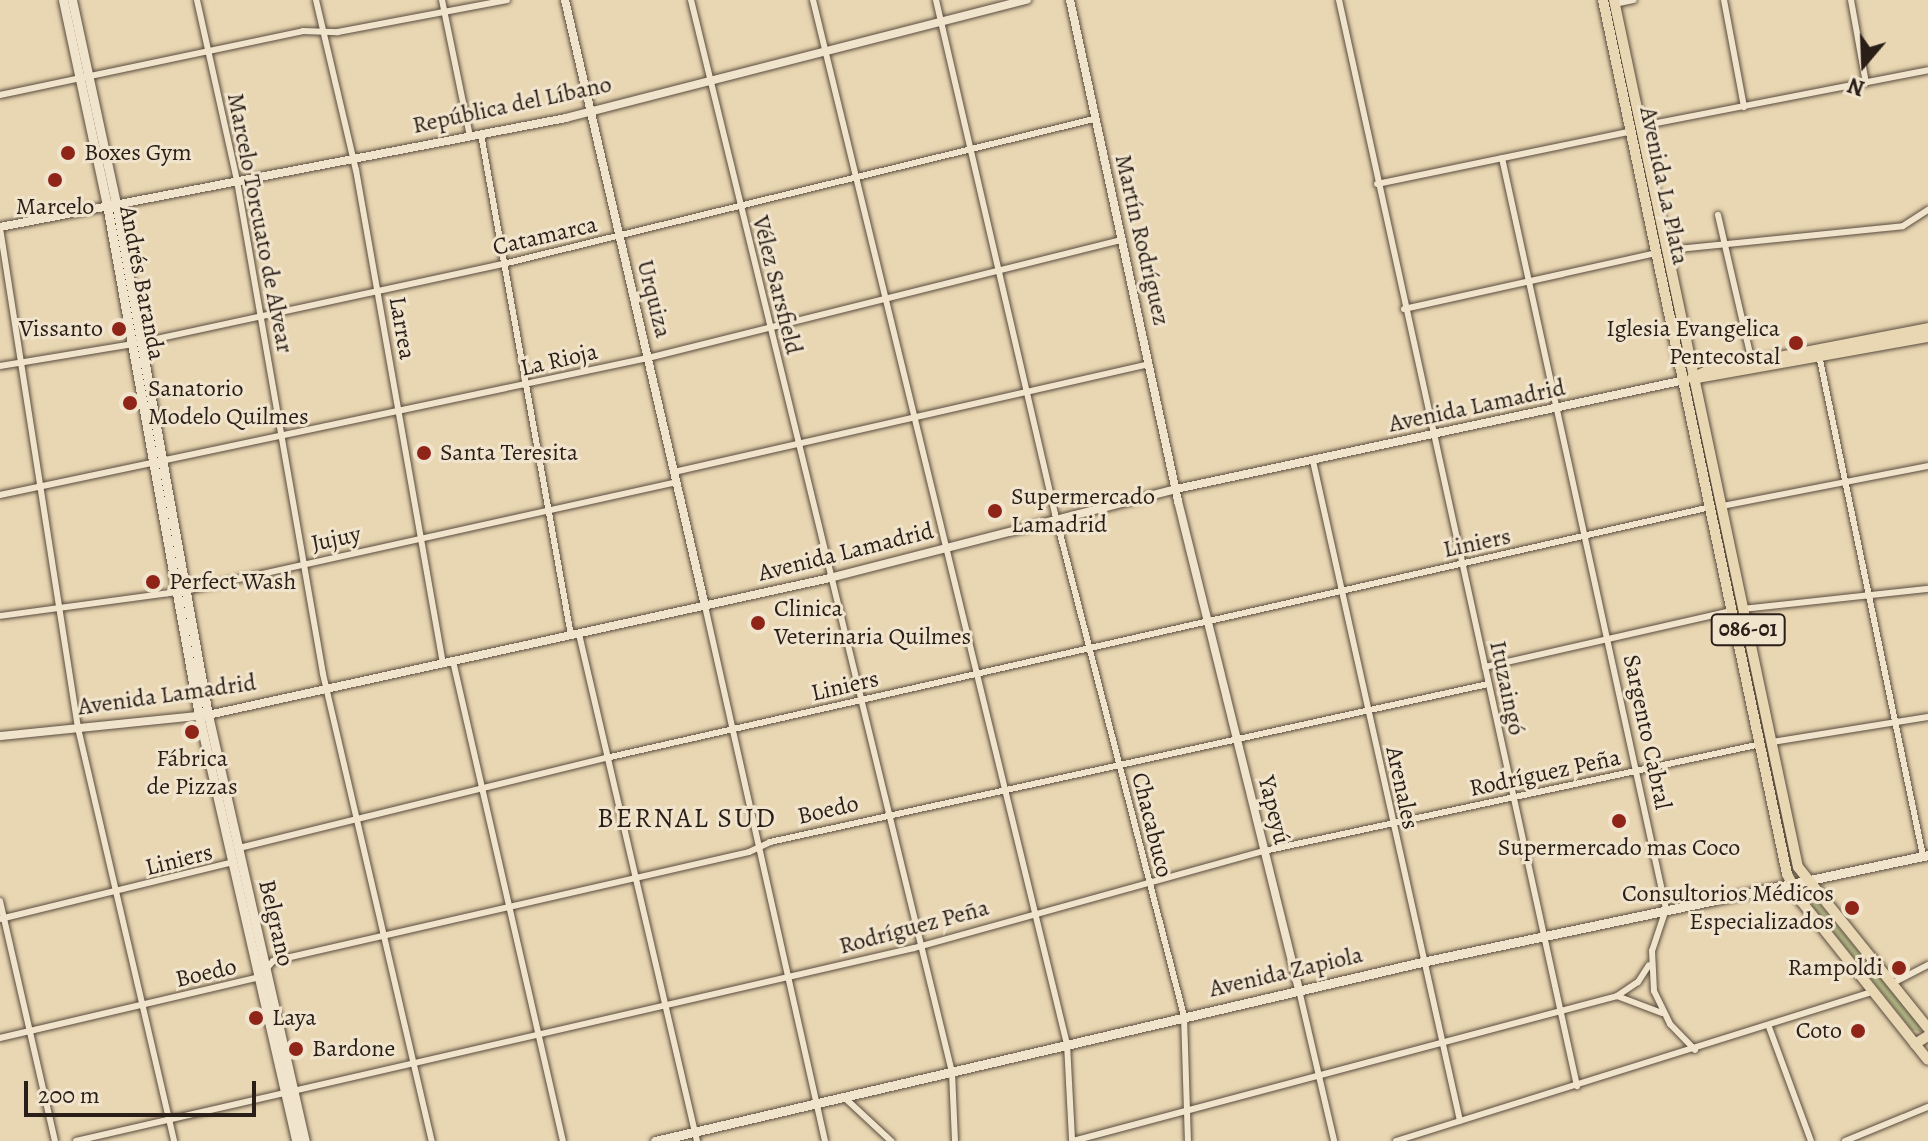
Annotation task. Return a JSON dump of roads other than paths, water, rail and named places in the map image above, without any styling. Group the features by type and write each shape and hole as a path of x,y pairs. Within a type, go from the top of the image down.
{"main road":[{"name":"Andrés Baranda","path":"63,0 84,76 112,204 204,715"},
{"name":"Andrés Baranda","path":"72,0 84,76"},
{"name":"Avenida La Plata","path":"1611,1 1690,379"},
{"name":"Avenida Lamadrid","path":"1690,379 1928,328"},
{"name":"Avenida Lamadrid","path":"1690,379 1752,362 1928,337"},
{"name":"086-01","path":"1690,379 1737,610 1798,867 1805,880 1928,1028"},
{"name":"Belgrano","path":"204,715 266,969 290,1092 296,1141"},
{"name":"Belgrano","path":"204,715 232,863 259,979 305,1141"},
{"name":"086-01","path":"1767,743 1791,884 1872,992 1928,1060"},
{"name":"Avenida Zapiola","path":"655,1141 696,1137 952,1072 1066,1039 1184,1016 1543,935 1926,856"},
{"path":"1915,1044 1928,1036"}],"street":[{"name":"Marcelo Torcuato de Alvear","path":"197,0 237,181 326,689 432,1141"},
{"name":"Larrea","path":"316,0 378,290 443,664"},
{"path":"442,0 470,136"},
{"path":"0,95 209,51 507,0"},
{"name":"Urquiza","path":"565,0 705,606"},
{"name":"Vélez Sarsfield","path":"691,0 708,80 952,1072 955,1141"},
{"path":"813,0 943,549 1066,1039 1073,1141 1617,996 1638,982 1651,962"},
{"name":"Chacabuco","path":"936,0 1057,520 1184,1016 1188,1141"},
{"name":"República del Líbano","path":"0,228 589,111 1027,0"},
{"name":"Martín Rodríguez","path":"1070,0 1176,489"},
{"name":"Ituzaingó","path":"1339,0 1404,309 1577,1086"},
{"path":"1611,1 1634,0"},
{"path":"1724,0 1744,107"},
{"path":"1851,0 1866,83"},
{"path":"1377,184 1928,70"},
{"name":"Catamarca","path":"0,366 137,343 503,264 1094,119"},
{"path":"481,134 549,509 575,634 696,1137"},
{"name":"Sargento Cabral","path":"1502,158 1666,909 1651,962 1663,1013 1695,1050"},
{"path":"1404,309 1663,251 1722,241 1903,226 1928,210"},
{"path":"1718,215 1752,362"},
{"path":"0,228 78,728 174,1141"},
{"name":"La Rioja","path":"0,495 159,465 526,386 1121,240"},
{"path":"1818,352 1894,722 1926,856"},
{"path":"674,472 1149,364"},
{"name":"Avenida Lamadrid","path":"0,736 204,715 830,578 1176,489 1433,438 1690,379"},
{"name":"Arenales","path":"1313,461 1391,824 1460,1121"},
{"name":"Liniers","path":"2,919 119,894 232,863 238,849 247,843 482,787 1716,507 1928,466"},
{"name":"Jujuy","path":"0,616 182,592 677,482"},
{"name":"Yapeyú","path":"1176,489 1334,1141"},
{"path":"1485,667 1737,610 1928,589"},
{"path":"705,606 820,1106 825,1141"},
{"path":"453,661 563,1141"},
{"name":"Boedo","path":"0,1038 259,979 273,961 889,815 1488,684"},
{"name":"Rodríguez Peña","path":"76,1141 790,978 921,946 1264,851 1767,743 1928,717"},
{"path":"0,901 55,1141"},
{"path":"1891,984 1928,965"},
{"path":"1396,1141 1769,1027 1872,992"},
{"path":"1617,996 1663,1013"},
{"path":"1769,1027 1811,1141"},
{"path":"846,1099 891,1141"},
{"path":"1845,1141 1928,1107"}],"place":[{"name":"Boxes Gym","path":"68,153"},
{"name":"Marcelo","path":"55,180"},
{"name":"Vissanto","path":"119,329"},
{"name":"Iglesia Evangelica Pentecostal","path":"1796,343"},
{"name":"Sanatorio Modelo Quilmes","path":"130,403"},
{"name":"Santa Teresita","path":"424,453"},
{"name":"Supermercado Lamadrid","path":"995,511"},
{"name":"Perfect Wash","path":"153,582"},
{"name":"Clinica Veterinaria Quilmes","path":"758,623"},
{"name":"Fábrica de Pizzas","path":"192,732"},
{"name":"Supermercado mas Coco","path":"1619,821"},
{"name":"Consultorios Médicos Especializados","path":"1852,908"},
{"name":"Rampoldi","path":"1899,968"},
{"name":"Laya","path":"256,1018"},
{"name":"Coto","path":"1858,1031"},
{"name":"Bardone","path":"296,1049"}],"district":[{"name":"BERNAL SUD","path":"687,818"}]}
